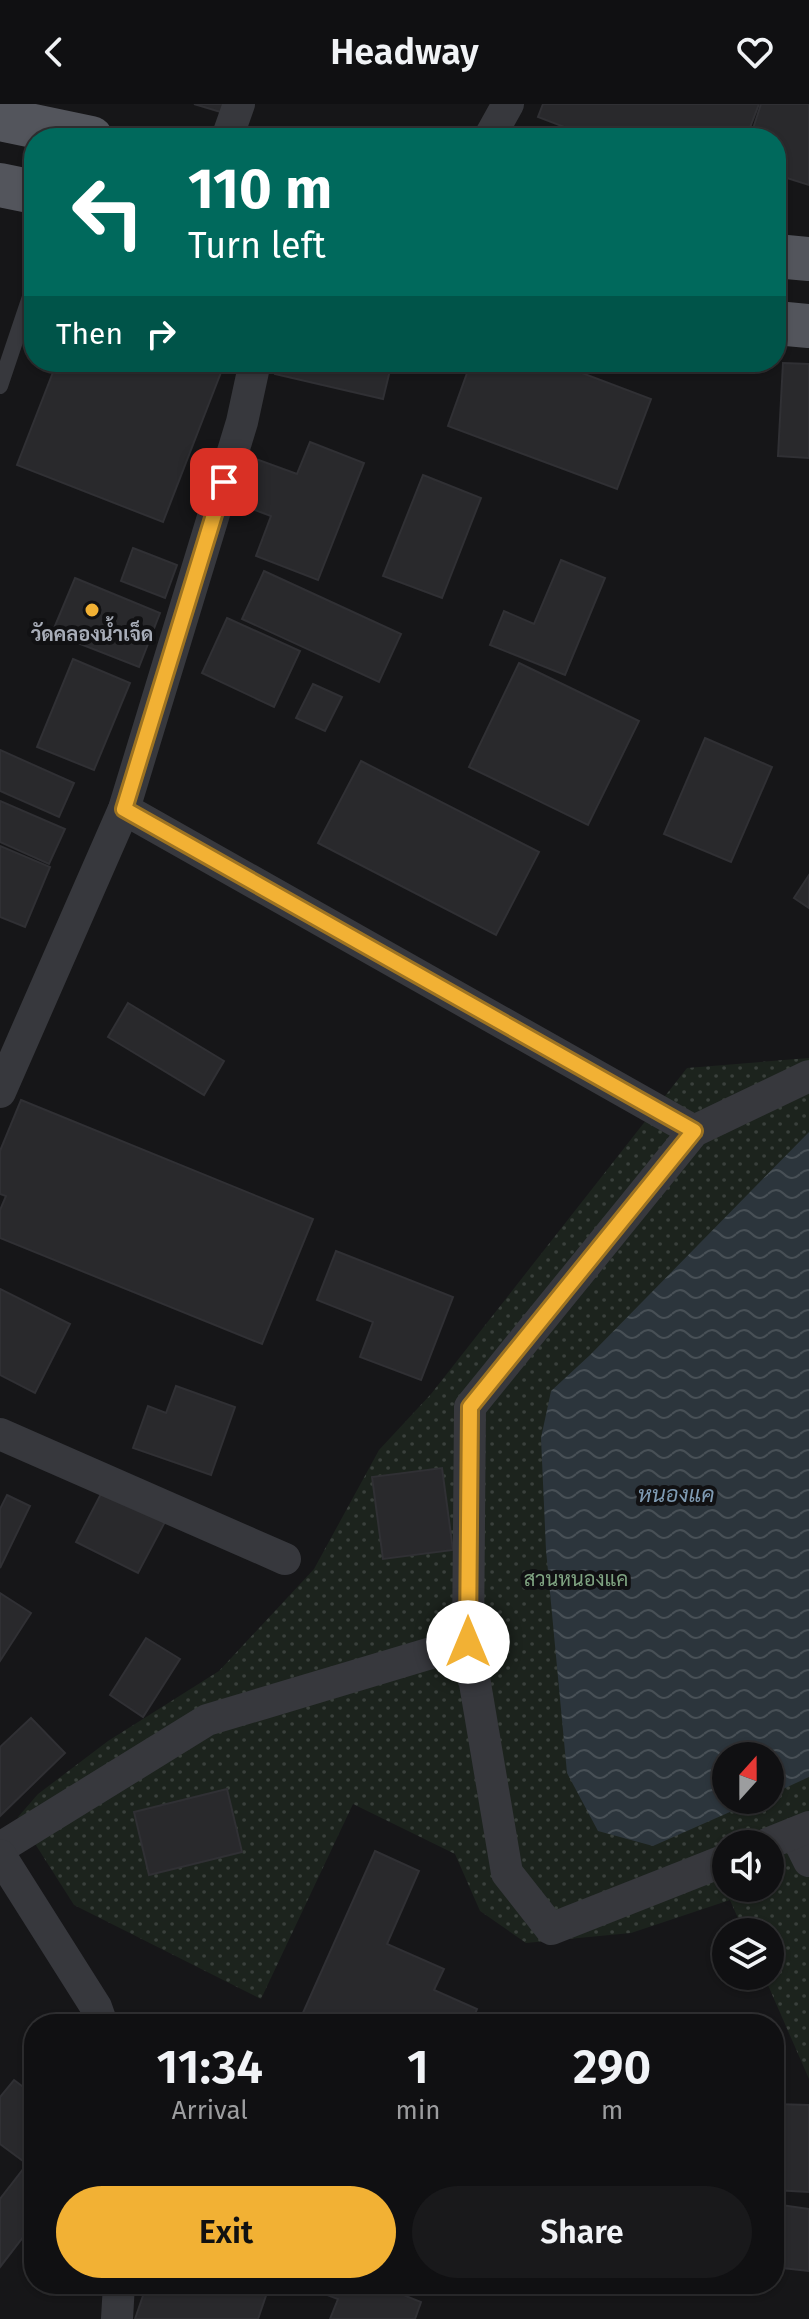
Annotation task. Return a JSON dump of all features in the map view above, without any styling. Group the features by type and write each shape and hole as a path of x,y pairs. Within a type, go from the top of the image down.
{"main road":[{"path":"0,119 43,128"},
{"path":"0,185 24,190"},
{"path":"786,257 809,259"},
{"path":"786,324 809,326"}],"street":[{"path":"231,128 239,104"},
{"path":"495,128 508,104"},
{"path":"0,1092 124,809 242,422 253,372"},
{"path":"124,809 694,1131"},
{"path":"712,1866 551,1929 507,1873 468,1642 470,1407 694,1131 809,1076"},
{"path":"0,1434 285,1559"},
{"path":"0,1848 207,1720 468,1642"},
{"path":"0,1855 98,2014"},
{"path":"117,2319 118,2294"}],"lane":[{"path":"0,386 24,315"}],"green space":[{"name":"สวนหนองแค","path":"809,1058 809,2079 784,2022 784,2014 781,2014 770,1990 784,1990 784,1918 738,1918 731,1902 784,1902 784,1830 712,1830 712,1902 724,1902 631,1933 526,1943 480,1911 455,1854 353,1804 261,1999 74,1905 18,1817 38,1794 108,1741 219,1671 314,1569 379,1450 431,1394 687,1068"}],"water":[{"name":"หนองแค","path":"809,1132 809,1777 784,1789 784,1742 712,1742 712,1814 725,1814 653,1846 598,1831 567,1773 546,1550 541,1438 551,1391"}],"building":[{"path":"194,104 227,104 224,113"},
{"path":"543,104 759,104 750,128 567,128 538,117"},
{"path":"761,104 809,104 809,185 787,178 786,181 786,128 753,128"},
{"path":"786,363 809,364 809,458 778,456 783,372 786,372"},
{"path":"53,372 221,372 163,522 17,465"},
{"path":"276,372 390,372 383,399"},
{"path":"467,372 579,372 651,399 617,489 448,426"},
{"path":"310,442 364,463 318,580 256,556 271,516 239,504 256,459 297,474"},
{"path":"423,475 481,498 442,598 383,576"},
{"path":"133,548 177,565 165,598 121,581"},
{"path":"561,560 605,578 565,675 490,645 504,611 534,624"},
{"path":"264,571 401,634 379,682 242,619"},
{"path":"75,578 160,613 139,667 52,633"},
{"path":"227,618 300,651 274,707 202,673"},
{"path":"73,659 130,683 94,770 37,747"},
{"path":"519,663 639,721 588,825 469,767"},
{"path":"313,684 342,697 325,731 296,718"},
{"path":"705,738 772,767 731,862 664,834"},
{"path":"0,750 74,783 59,817 0,791"},
{"path":"361,761 539,852 496,935 318,843"},
{"path":"0,801 65,829 49,864 0,842"},
{"path":"0,846 50,867 25,927 0,917"},
{"path":"809,875 809,908 794,898"},
{"path":"128,1003 224,1061 204,1095 108,1037"},
{"path":"21,1100 313,1219 262,1344 0,1238 0,1210 6,1196 0,1194 0,1151"},
{"path":"336,1251 453,1297 421,1380 360,1357 373,1322 317,1300"},
{"path":"0,1289 70,1324 35,1393 0,1375"},
{"path":"176,1386 235,1407 211,1475 133,1448 148,1406 166,1413"},
{"path":"442,1468 453,1550 383,1559 372,1477"},
{"path":"105,1486 167,1518 138,1573 76,1542"},
{"path":"7,1495 30,1506 0,1568 0,1509"},
{"path":"0,1593 31,1613 0,1661"},
{"path":"146,1638 180,1659 143,1717 110,1695"},
{"path":"31,1718 65,1753 0,1816 0,1747"},
{"path":"227,1789 242,1852 149,1875 134,1812"},
{"path":"375,1851 419,1871 387,1944 444,1969 434,1990 477,2009 475,2014 302,2014"},
{"path":"14,2080 24,2088 24,2162 0,2144 0,2097"},
{"path":"784,2104 809,2105 809,2192 784,2191"},
{"path":"24,2168 24,2236 0,2267 0,2199"},
{"path":"784,2205 809,2209 809,2271 784,2268"},
{"path":"144,2294 267,2294 258,2319 135,2319"},
{"path":"325,2294 401,2294 421,2302 415,2319 330,2319 338,2299"}],"place":[{"name":"วัดคลองน้ำเจ็ด","path":"92,610"}],"route":[{"path":"224,482 124,809 694,1131 470,1407 468,1642"}]}
